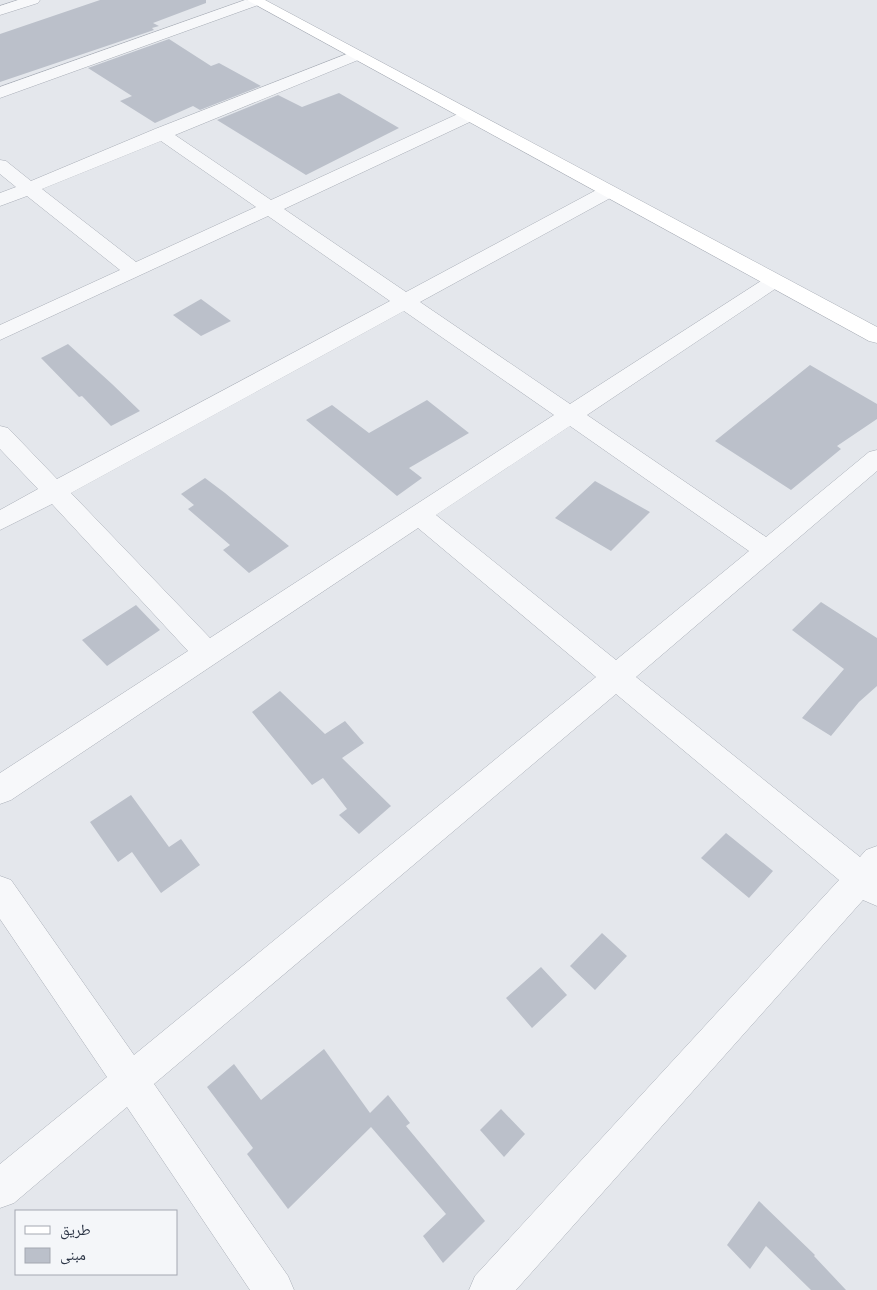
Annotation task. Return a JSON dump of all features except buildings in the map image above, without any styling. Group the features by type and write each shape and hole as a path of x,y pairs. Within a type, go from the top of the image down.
{"street":[{"path":"0,11 33,0"},
{"path":"0,93 255,0 607,192 877,336"},
{"path":"0,200 357,55"},
{"path":"0,333 468,116"},
{"path":"161,133 766,550"},
{"path":"0,165 134,271"},
{"path":"0,521 607,192"},
{"path":"0,790 774,281"},
{"path":"0,434 207,653"},
{"path":"0,1189 877,458"},
{"path":"419,515 616,677 872,877 489,1290"},
{"path":"0,891 274,1290"}]}
